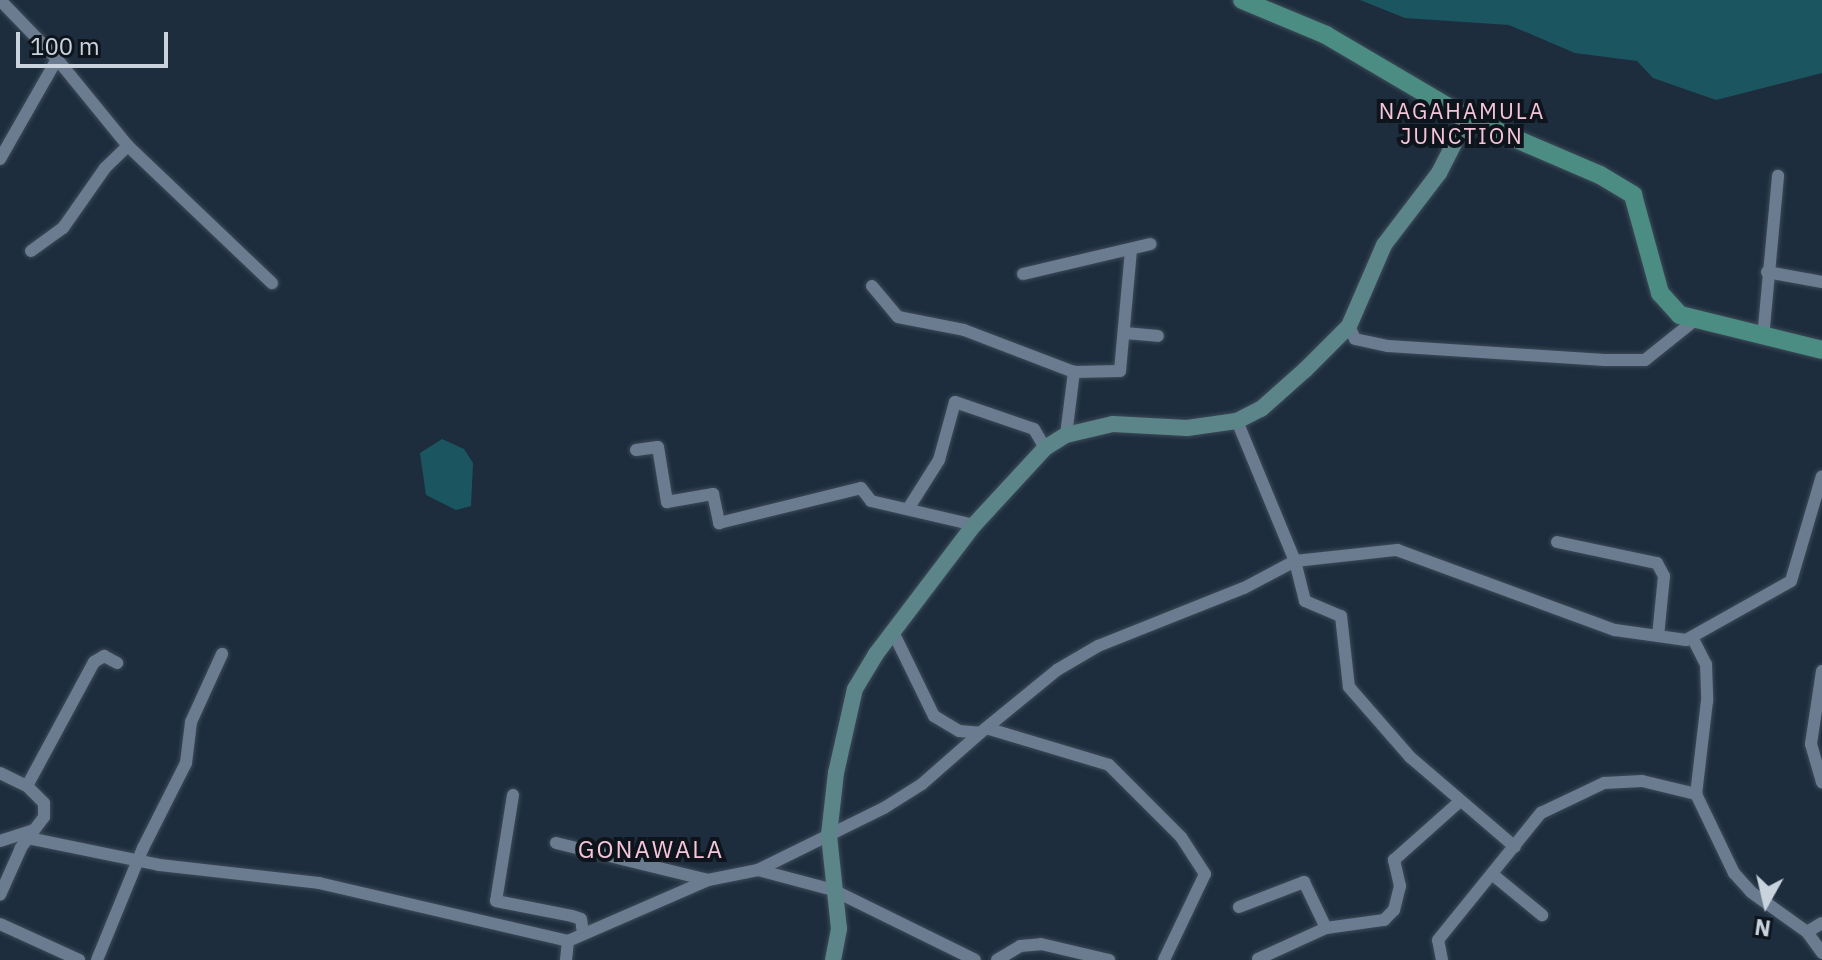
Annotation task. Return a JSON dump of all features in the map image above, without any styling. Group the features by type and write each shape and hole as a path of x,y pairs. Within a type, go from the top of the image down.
{"main road":[{"path":"1242,0 1326,35 1467,118 1600,175 1633,195 1660,293 1680,315 1763,338 1822,350"}],"street":[{"path":"0,0 57,59 128,146 272,283"},
{"path":"0,159 57,59"},
{"path":"833,960 839,929 829,835 855,689 893,632 974,525 1045,448 1066,435 1113,424 1187,428 1237,421 1261,409 1349,326 1384,245 1439,173 1467,118"},
{"path":"31,251 63,228 105,168 128,146"},
{"path":"1763,338 1778,176"},
{"path":"1023,274 1151,244"},
{"path":"872,286 898,317 964,330 1074,372 1120,372 1131,249"},
{"path":"1767,272 1822,282"},
{"path":"1349,326 1355,339 1388,346 1645,360 1695,320"},
{"path":"1125,333 1158,336"},
{"path":"1066,435 1074,372"},
{"path":"908,509 939,460 955,402 1034,429 1045,448"},
{"path":"1237,421 1295,561 1305,601 1341,616 1349,687 1410,757 1515,847"},
{"path":"636,450 658,447 667,502 713,494 719,523 861,488 871,501 974,525"},
{"path":"0,841 30,834 138,861 319,883 568,941 708,880 758,870 829,835 922,784 1057,670 1098,646 1244,588 1295,561 1397,550 1615,630 1692,637 1791,581 1822,476"},
{"path":"1557,542 1657,563 1664,576 1658,636"},
{"path":"893,632 934,716 959,731 983,730 1109,765 1181,837 1205,874 1164,960"},
{"path":"1692,637 1706,664 1707,701 1696,794 1734,873 1751,892 1807,932 1822,953"},
{"path":"97,960 138,861 186,763 191,722 222,654"},
{"path":"27,786 94,662 104,656 117,663"},
{"path":"1822,671 1811,744 1822,782"},
{"path":"0,773 27,786 44,803 44,817 30,834 0,895"},
{"path":"1442,960 1438,940 1541,813 1604,783 1642,781 1696,794"},
{"path":"513,795 496,901 581,919 583,934"},
{"path":"1258,959 1326,928 1384,920 1394,910 1400,886 1394,860 1459,802"},
{"path":"556,843 708,880"},
{"path":"758,870 833,890 975,960"},
{"path":"1492,874 1542,915"},
{"path":"1239,907 1304,882 1326,928"},
{"path":"1807,932 1822,923"},
{"path":"0,924 79,960"},
{"path":"566,960 568,941"},
{"path":"997,960 1020,946 1041,944 1109,960"}],"shaded area":[{"path":"1360,0 1822,0 1822,73 1716,100 1653,78 1637,61 1575,53 1509,25 1405,18"},
{"path":"442,439 464,449 473,463 471,506 456,510 426,495 420,453"}],"district":[{"name":"NAGAHAMULA JUNCTION","path":"1462,122"},
{"name":"GONAWALA","path":"651,850"}]}
